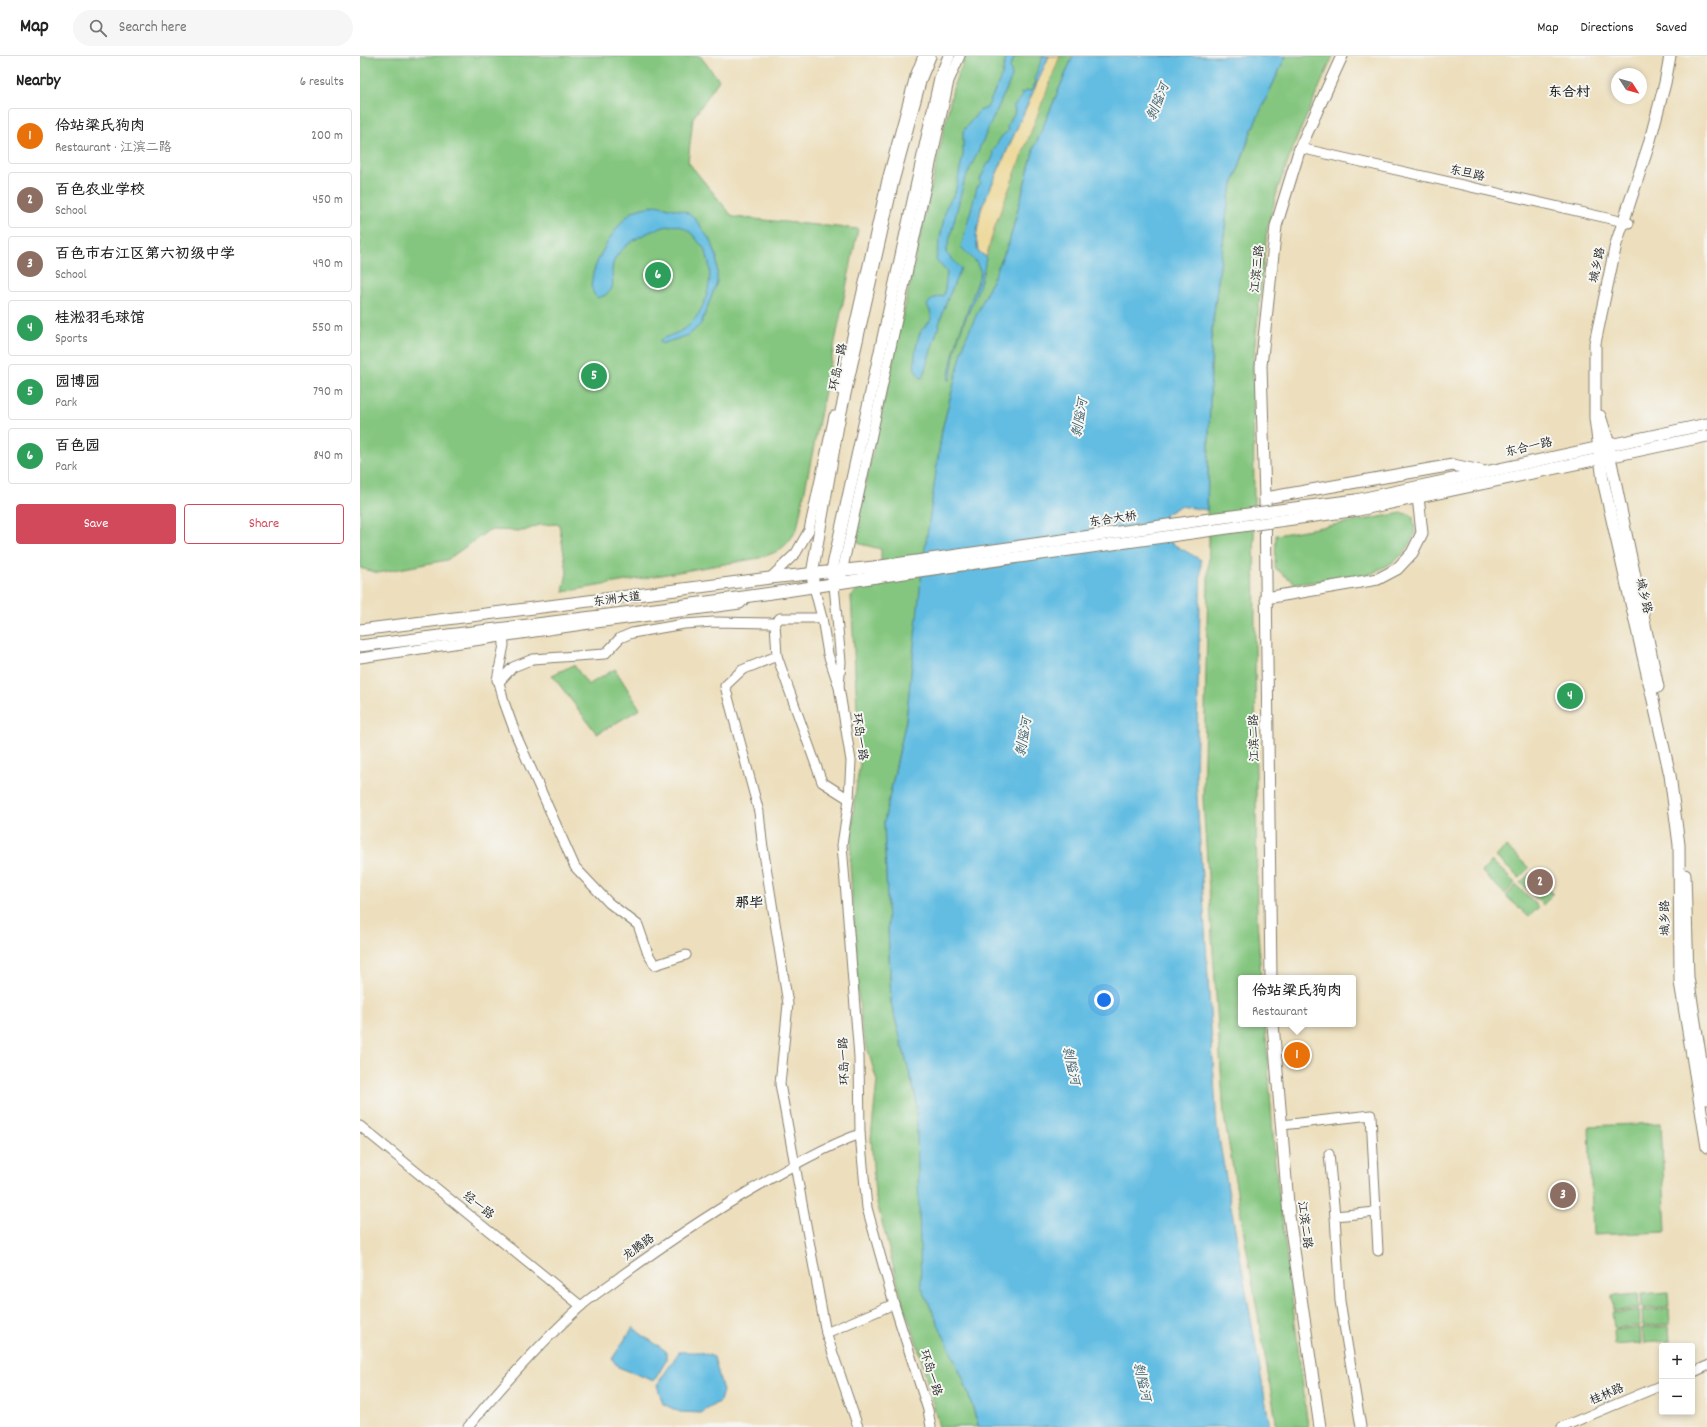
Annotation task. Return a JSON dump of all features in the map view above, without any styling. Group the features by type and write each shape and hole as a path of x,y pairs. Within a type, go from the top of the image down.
{"main road":[{"name":"环岛一路","path":"814,587 812,574 840,408 893,181 921,78 930,56"},
{"name":"环岛一路","path":"838,584 838,570 940,78 950,56"},
{"name":"江滨三路","path":"1265,498 1260,366 1276,226 1300,148 1342,56"},
{"name":"城乡路","path":"1670,56 1650,144 1626,222 1600,344 1600,417 1605,458 1605,487 1670,775 1679,845 1680,982 1707,1147"},
{"name":"城乡路","path":"1626,222 1655,145 1671,84 1675,56"},
{"name":"东合一路","path":"1357,505 1485,471 1707,424"},
{"name":"东合一路","path":"1357,505 1418,497 1707,436"},
{"name":"城乡路","path":"1605,458 1676,774 1684,845 1688,977 1707,1099"},
{"path":"1265,498 1453,465 1485,471"},
{"path":"1266,598 1378,579 1397,569 1412,553 1422,533 1418,497"},
{"name":"江滨二路","path":"1265,498 1271,975"},
{"name":"东合大桥","path":"875,572 1217,518 1357,505"},
{"name":"东洲大道","path":"360,630 838,570 875,572"},
{"name":"东洲大道","path":"360,646 502,633 747,596 838,584 875,572"},
{"path":"722,584 723,600"},
{"name":"江滨二路","path":"1273,1027 1289,1216 1320,1427"}],"street":[{"path":"770,578 796,554 809,530 840,408 887,180 915,76 923,56"},
{"path":"838,570 949,81 960,56"},
{"name":"东旦路","path":"1300,148 1626,222"},
{"name":"环岛一路","path":"838,584 841,662 839,687"},
{"name":"环岛一路","path":"814,587 822,618 828,654 839,687 851,761 849,799 842,845 859,1057 860,1134 867,1208 894,1304 928,1410 931,1427"},
{"path":"360,658 502,633 740,604 747,596"},
{"path":"822,618 780,618 776,623 776,656 822,782 849,799"},
{"path":"499,682 513,667 533,659 605,654 620,638 632,633 684,624 714,622 776,623"},
{"path":"502,633 504,645 497,680 499,682 504,702 516,735 575,867 609,904 638,925 648,954 655,965 686,955"},
{"path":"776,656 742,670 725,686 759,812 762,841 788,1004 780,1084 826,1333 858,1427"},
{"path":"1282,1124 1371,1115 1378,1251"},
{"name":"经一路","path":"360,1126 581,1306"},
{"name":"龙腾路","path":"468,1427 545,1339 581,1306 662,1246 795,1164 836,1142 860,1134"},
{"path":"1329,1154 1335,1216 1340,1301 1361,1427"},
{"path":"1335,1216 1376,1212"},
{"path":"826,1333 894,1304"},
{"path":"1695,1371 1707,1366"},
{"name":"桂林路","path":"1562,1427 1659,1386"}],"green space":[{"path":"360,56 700,56 719,80 693,118 688,162 733,217 858,229 797,529 785,545 772,554 759,558 563,592 567,572 559,524 539,525 524,531 489,530 447,560 378,573 360,568"},
{"path":"966,56 1073,56 1034,148 1009,243 966,340 942,430 906,720 884,822 891,1003 916,1098 964,1381 979,1427 939,1427 917,1343 903,1304 875,1195 871,1138 877,1081 862,1030 858,993 850,864 854,802 860,763 851,596 859,588 881,586 881,549 860,544 854,536 954,84"},
{"path":"1286,56 1333,56 1297,138 1278,188 1267,230 1253,363 1257,917 1261,975 1238,975 1238,1027 1265,1027 1275,1162 1308,1427 1277,1427 1224,1116 1203,800 1209,539 1207,510 1212,328 1229,196 1252,129"},
{"path":"1402,513 1409,514 1413,517 1415,533 1406,551 1395,561 1371,574 1296,584 1275,568 1276,535"},
{"path":"574,665 588,685 615,669 640,709 597,734 552,675"},
{"path":"1506,846 1529,868 1519,878 1496,857"},
{"path":"1492,861 1515,883 1505,894 1482,872"},
{"path":"1530,873 1553,894 1543,905 1520,883"},
{"path":"1516,885 1539,907 1529,917 1506,896"},
{"path":"1661,1123 1666,1232 1593,1235 1589,1126"},
{"path":"1668,1292 1669,1307 1642,1309 1641,1294"},
{"path":"1638,1294 1639,1309 1613,1311 1612,1296"},
{"path":"1669,1309 1670,1324 1643,1326 1642,1311"},
{"path":"1639,1311 1640,1326 1614,1328 1612,1313"},
{"path":"1669,1326 1670,1341 1644,1343 1642,1328"},
{"path":"1640,1328 1641,1343 1614,1345 1613,1330"}],"sand":[{"path":"1049,56 1060,56 996,223 986,257 978,251 976,237 981,209"}],"water":[{"path":"1006,56 1015,56 1010,67 1012,77 964,182 946,253 961,268 946,303 922,379 915,369 914,362 916,347 919,335 931,319 930,311 927,305 932,299 944,295 947,272 936,260 946,207 955,193 963,155 963,131 979,111 987,108 1002,75"},
{"path":"1043,56 1049,56 981,209 976,237 978,251 986,257 979,287 959,334 981,272 976,262 961,247 977,187 981,183 979,181 994,154 992,153 1001,137 1008,131 1007,125 1014,115 1015,109 1013,107 1022,97 1021,92 1024,93 1026,90 1031,91 1036,82 1034,79"},
{"name":"剥隘河","path":"1073,56 1286,56 1252,129 1229,196 1212,328 1207,510 1180,506 1165,515 1171,543 1201,560 1196,779 1217,1127 1270,1427 979,1427 964,1381 921,1286 916,1098 891,1003 884,822 906,720 922,570 942,430 965,340 1009,243 1034,148"},
{"path":"656,205 684,211 694,217 712,243 717,258 717,282 701,324 689,335 661,344 660,340 682,330 693,321 699,314 707,295 710,275 707,255 703,247 693,235 679,226 669,226 645,234 628,244 616,257 612,270 613,284 609,292 598,298 593,291 592,280 595,267 601,254 625,218 632,212"},
{"path":"957,342 950,380 948,380 951,366"},
{"path":"633,1327 666,1351 666,1361 654,1381 618,1367 612,1359"},
{"path":"679,1352 700,1352 714,1357 723,1391 720,1401 701,1413 680,1412 663,1404 657,1385"}],"place":[{"name":"百色园","path":"658,275"},
{"name":"园博园","path":"594,376"},
{"name":"桂淞羽毛球馆","path":"1570,696"},
{"name":"百色农业学校","path":"1540,882"},
{"name":"伶站梁氏狗肉","path":"1297,1055"},
{"name":"百色市右江区第六初级中学","path":"1563,1195"}],"district":[{"name":"东合村","path":"1569,93"},
{"name":"那毕","path":"749,904"}]}
